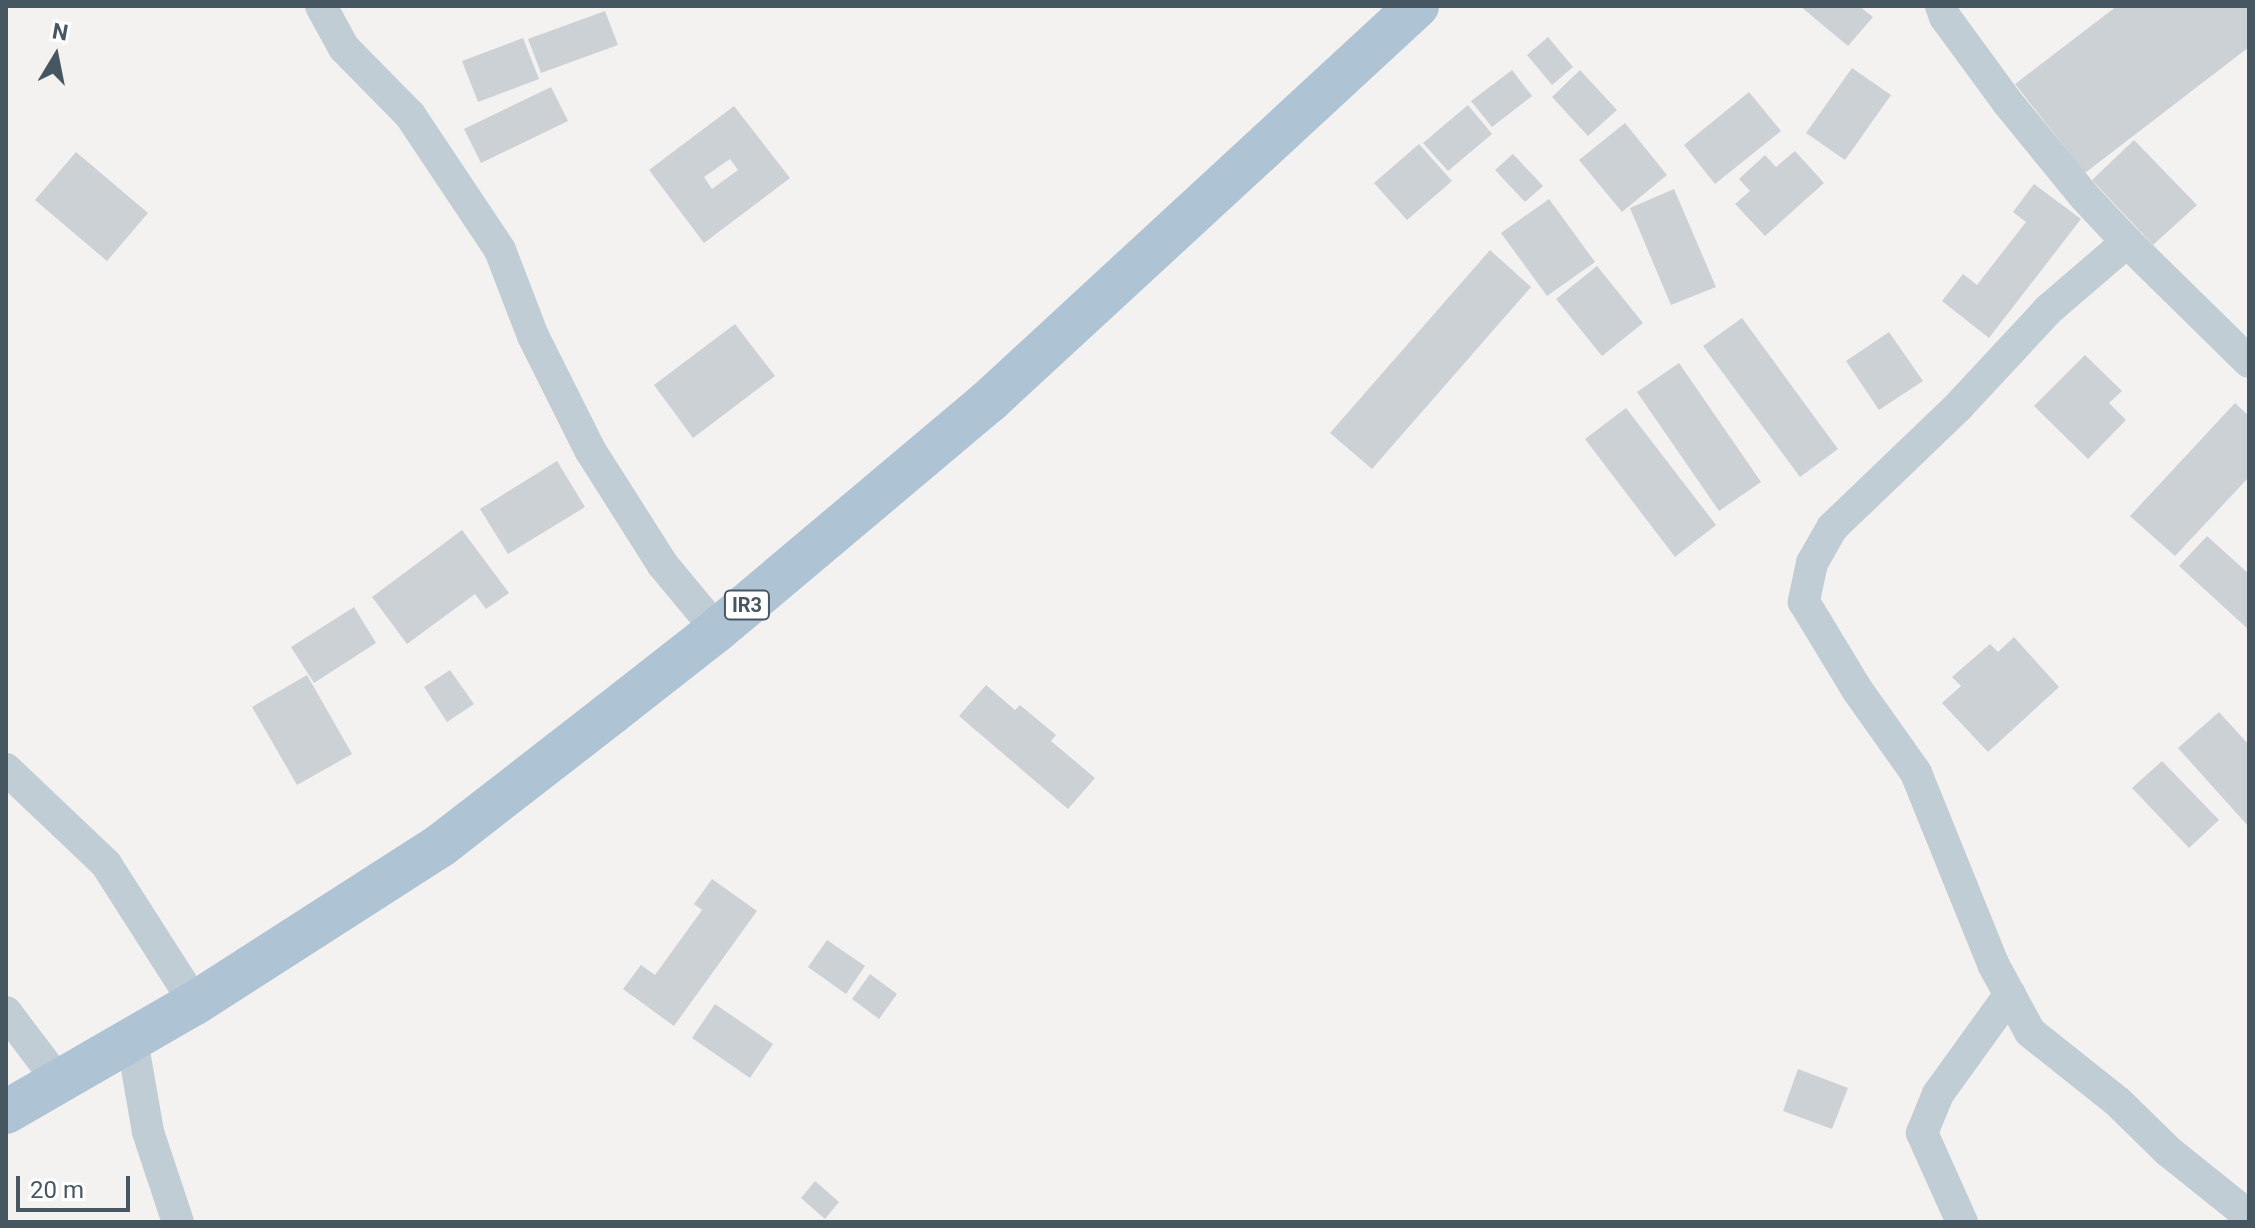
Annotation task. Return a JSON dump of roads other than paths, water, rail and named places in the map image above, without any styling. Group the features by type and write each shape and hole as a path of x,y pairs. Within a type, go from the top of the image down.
{"main road":[{"name":"IR3","path":"6,1112 195,1003 441,845 717,630 988,402 1417,6"}],"street":[{"path":"321,6 344,48 410,115 500,250 533,336 590,450 663,565 717,630"},
{"path":"1940,10 2083,195 2249,362"},
{"path":"2127,242 2049,309 1959,406 1832,528 1812,563 1804,602 1858,691 1916,773 1982,938 2030,1032 2249,1216"},
{"path":"6,769 106,864 195,1003"},
{"path":"1962,1222 1922,1133 1938,1094 2010,994"},
{"path":"6,1012 59,1082"},
{"path":"132,1040 148,1132 178,1222"}]}
